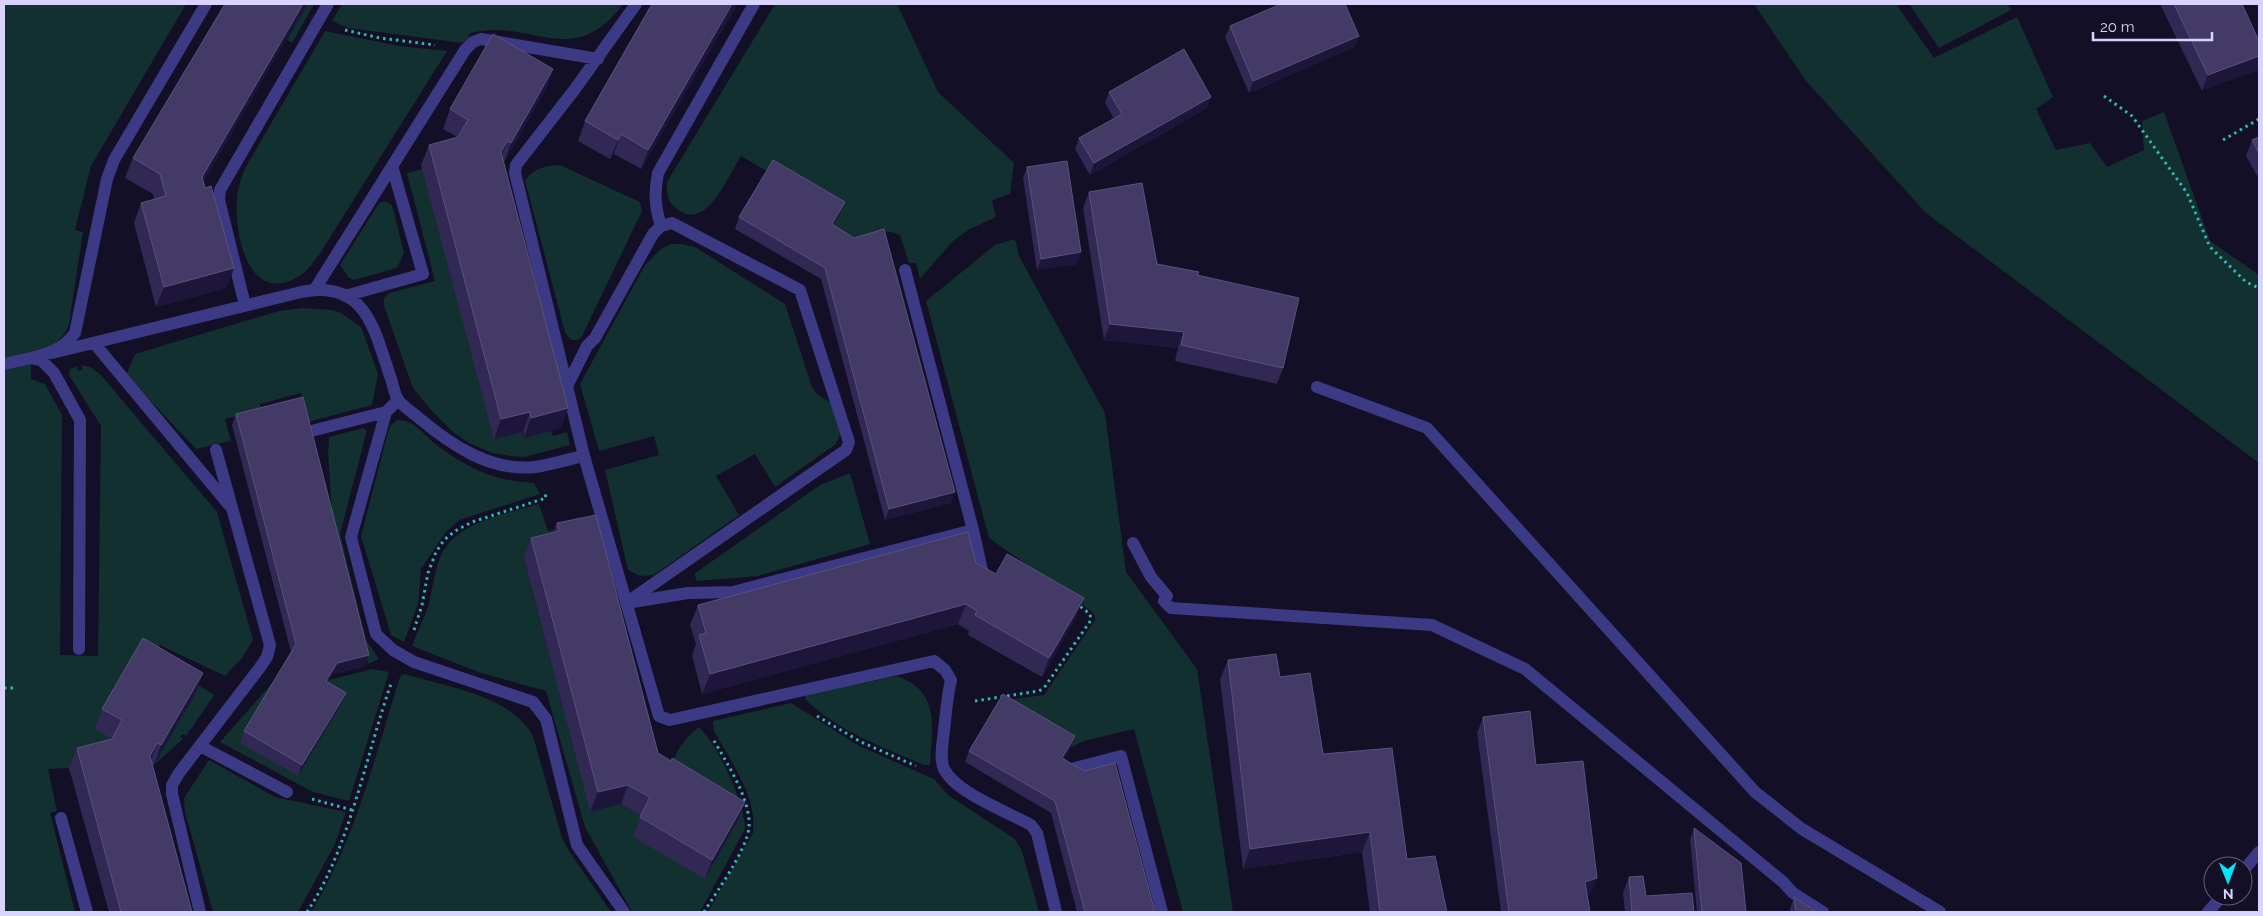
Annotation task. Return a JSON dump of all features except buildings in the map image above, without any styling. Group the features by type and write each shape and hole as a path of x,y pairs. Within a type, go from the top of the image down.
{"street":[{"path":"52,353 69,341 78,323 101,198 114,160 206,4"},
{"path":"245,305 218,200 220,190 328,4"},
{"path":"636,4 598,59 516,165 515,173 584,456 659,716 670,720 934,661 945,670 951,680 946,705 942,755 944,768 952,780 963,789 1032,825 1037,833 1056,912"},
{"path":"661,226 654,204 654,191 658,173 754,4"},
{"path":"315,289 465,50 473,42 481,39 598,59"},
{"path":"345,296 423,274 392,166"},
{"path":"567,386 587,346 595,338 653,234 661,226 672,223 800,290 849,442 846,450 626,603"},
{"path":"905,270 984,579"},
{"path":"4,364 245,305 315,289 328,289 345,296 365,311 373,323 398,400 452,444 468,453 496,463 535,467 584,456"},
{"path":"94,343 232,509"},
{"path":"31,358 41,360 54,373 80,420 79,649"},
{"path":"1317,387 1427,428 1756,792 1802,829 1940,912"},
{"path":"398,400 386,412 350,536 376,634 393,650 414,662 533,702 539,708 546,719 578,845 624,912"},
{"path":"315,430 386,412"},
{"path":"200,912 172,794 172,785 179,773 262,666 270,645 216,450"},
{"path":"626,603 688,592 732,592 972,530"},
{"path":"1133,543 1151,577 1166,596 1164,601 1171,608 1432,625 1525,669 1793,893 1823,912"},
{"path":"200,746 287,792"},
{"path":"1075,768 1121,756 1162,912"},
{"path":"62,818 87,912"}],"path":[{"path":"318,20 349,32 465,50"},
{"path":"2104,96 2132,116 2187,193 2210,247 2246,282 2259,288"},
{"path":"2222,140 2259,119"},
{"path":"946,705 1039,691 1044,688 1091,620 1090,614 1075,603"},
{"path":"4,688 16,688"},
{"path":"789,694 803,706 854,738 894,757 952,780"},
{"path":"704,712 708,732 730,769 743,796 749,825 744,844 704,912"},
{"path":"287,792 352,810"}],"green space":[{"path":"4,4 186,4 91,166 75,230 83,232 69,324 63,336 54,344 31,351 31,379 45,384 62,415 60,655 98,656 101,426 69,375 70,369 77,366 78,371 82,370 82,365 90,367 100,374 217,512 253,640 242,658 225,676 160,645 152,657 213,694 213,697 186,736 183,734 180,737 183,739 154,765 195,693 95,728 115,740 69,768 48,769 57,811 50,813 75,912 4,912"},
{"path":"307,4 314,4 292,43 287,40"},
{"path":"342,4 623,4 605,24 587,35 569,39 492,30 470,33 466,41 462,43 348,28 332,21"},
{"path":"775,4 897,4 938,92 1014,163 1010,194 992,200 996,217 968,230 952,242 920,279 916,263 909,263 900,235 887,231 854,240 830,231 840,214 741,156 715,199 698,214 688,214 677,209 670,201 667,194 667,182"},
{"path":"1754,4 1896,4 1934,58 2017,17 2053,97 2036,109 2056,150 2090,143 2107,167 2144,150 2142,121 2164,112 2210,241 2259,275 2259,463 1926,213 1806,81"},
{"path":"1909,4 2007,4 2011,10 1939,48"},
{"path":"325,31 399,46 447,51 319,255 301,275 283,283 269,282 258,276 249,264 242,249 237,215 238,189 244,170"},
{"path":"560,165 640,202 642,211 582,336 578,340 571,340 565,332 525,181 540,168"},
{"path":"423,169 524,438 551,431 553,436 567,432 570,445 524,457 492,453 469,443 453,432 413,388 384,306 384,298 389,293 435,281 407,173"},
{"path":"385,201 392,205 404,253 397,268 354,280 349,278 340,265 379,203"},
{"path":"1015,239 1019,256 1105,413 1126,572 1197,669 1233,912 1183,912 1134,729 1084,741 1071,747 999,705 999,701 1044,695 1095,620 1094,613 989,538 926,301 995,245"},
{"path":"671,244 695,247 785,304 812,387 818,395 830,402 840,434 836,444 775,487 755,454 716,476 739,515 654,575 640,576 628,570 605,470 659,455 654,436 599,451 580,384 645,265 661,249"},
{"path":"303,308 331,310 341,313 361,327 378,374 372,405 308,422 301,393 260,404 261,410 225,419 231,441 196,449 129,378 127,373 135,354 279,311"},
{"path":"397,420 415,426 442,449 471,467 486,474 534,483 540,494 459,520 445,533 421,569 418,604 404,642 391,635 361,536 388,432 390,426"},
{"path":"363,428 366,430 366,434 340,534 366,640 379,659 368,664 336,530 333,527 328,453 329,437"},
{"path":"850,473 870,544 758,576 697,581 694,574 820,485"},
{"path":"539,504 548,531 590,521 524,558 590,811 621,804 643,817 678,750 686,739 699,727 722,760 735,790 744,818 745,829 700,912 632,912 585,827 546,691 481,673 412,646 429,603 440,558 449,543 465,530 485,520"},
{"path":"372,669 389,672 349,801 313,792 220,742 282,672 322,692 329,680"},
{"path":"404,674 475,694 509,711 523,722 533,736 562,838 611,912 311,912 340,856 352,827 363,798 400,677"},
{"path":"897,676 921,691 927,701 931,712 932,724 930,765 924,765 861,737 831,720 805,699 805,695"},
{"path":"791,703 859,746 934,779 948,795 1015,839 1022,851 1039,912 708,912 753,833 751,806 747,793 735,767 714,731 713,721"},
{"path":"209,760 275,797 346,812 335,844 298,912 213,912 185,812 184,798"}]}
